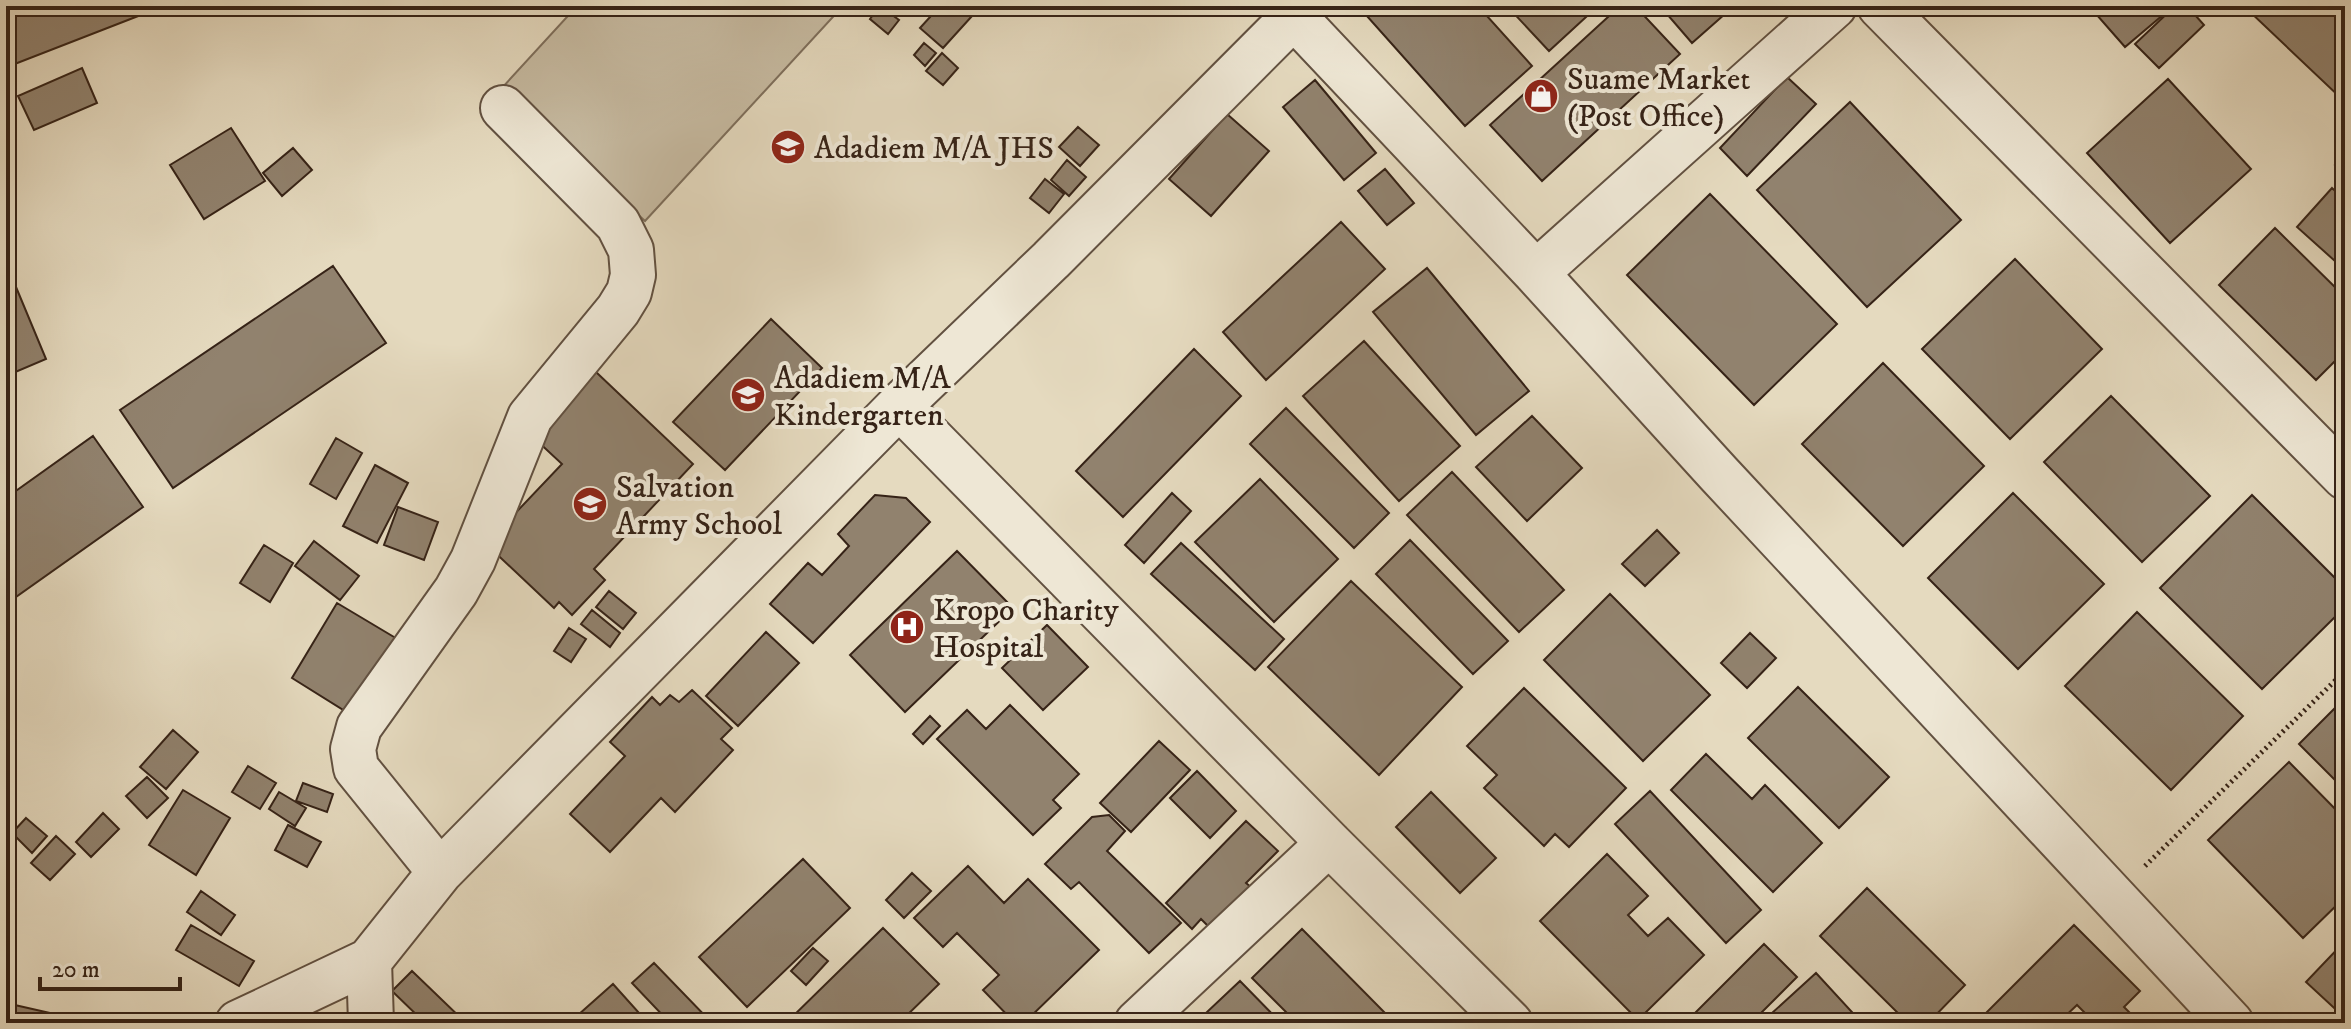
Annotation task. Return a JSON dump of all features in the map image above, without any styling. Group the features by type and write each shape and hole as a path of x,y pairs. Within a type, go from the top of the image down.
{"street":[{"path":"1536,273 1834,6"},
{"path":"1880,6 2345,477"},
{"path":"238,1023 369,961 440,872 899,406 1051,260 1289,11 2231,1023"},
{"path":"440,872 356,768 353,749 359,727 456,591 473,560 530,417 618,310 629,292 633,275 631,250 618,224 503,108"},
{"path":"899,406 1510,1023"},
{"path":"1137,1023 1329,843"},
{"path":"369,961 371,1023"}],"path":[{"path":"2113,897 2345,671"}],"shaded area":[{"path":"577,6 843,6 645,221 501,89"}],"building":[{"path":"6,6 164,6 7,67"},
{"path":"880,6 899,20 888,34 870,19"},
{"path":"940,6 961,6 972,16 943,48 920,28"},
{"path":"1358,6 1478,6 1532,66 1465,126"},
{"path":"1507,6 1598,6 1549,51"},
{"path":"1620,6 1635,6 1680,54 1542,181 1490,125"},
{"path":"1660,6 1734,6 1692,43"},
{"path":"2089,6 2167,6 2170,9 2125,47"},
{"path":"2175,6 2187,6 2204,25 2159,68 2135,44"},
{"path":"2252,6 2345,6 2345,102 2248,10"},
{"path":"924,43 936,53 925,66 914,55"},
{"path":"942,53 958,68 943,85 926,71"},
{"path":"82,68 97,103 34,130 18,96"},
{"path":"1787,77 1816,104 1747,176 1720,148"},
{"path":"2168,79 2251,169 2170,243 2087,153"},
{"path":"1315,80 1376,153 1344,180 1283,107"},
{"path":"1850,102 1961,220 1867,307 1757,190"},
{"path":"1227,114 1269,151 1211,216 1169,179"},
{"path":"1078,127 1099,145 1080,166 1059,147"},
{"path":"231,128 265,181 204,219 170,165"},
{"path":"293,148 312,170 282,196 263,173"},
{"path":"2345,153 2345,174 2335,165"},
{"path":"1067,160 1086,177 1069,196 1051,180"},
{"path":"1385,169 1414,203 1387,225 1358,191"},
{"path":"1045,179 1064,194 1049,213 1030,198"},
{"path":"2332,188 2345,200 2345,270 2297,227"},
{"path":"1710,194 1837,324 1754,405 1627,275"},
{"path":"1341,222 1385,269 1266,380 1223,332"},
{"path":"2275,228 2345,297 2345,351 2316,380 2219,285"},
{"path":"2015,259 2102,349 2010,439 1922,349"},
{"path":"6,263 46,359 6,376"},
{"path":"333,266 386,343 173,488 120,410"},
{"path":"1427,268 1529,391 1476,435 1373,312"},
{"name":"Adadiem M/A Kindergarten","path":"771,319 822,368 725,470 673,422"},
{"path":"1364,341 1460,446 1399,501 1303,396"},
{"path":"1194,349 1241,396 1123,517 1076,471"},
{"path":"1883,363 1984,466 1903,546 1802,444"},
{"name":"Salvation Army School","path":"596,372 693,464 594,569 605,580 572,615 559,602 554,608 486,544 562,464 534,438"},
{"path":"2111,396 2210,496 2142,562 2044,462"},
{"path":"1286,408 1389,513 1354,548 1250,444"},
{"path":"1532,416 1582,468 1527,521 1476,467"},
{"path":"93,436 143,507 6,604 6,498"},
{"path":"336,438 362,453 336,499 310,484"},
{"path":"375,465 408,483 377,543 343,526"},
{"path":"1452,472 1564,590 1519,632 1407,515"},
{"path":"1260,479 1338,559 1274,622 1195,542"},
{"path":"1172,493 1191,511 1144,563 1125,545"},
{"path":"2013,493 2104,584 2018,669 1928,578"},
{"path":"875,495 906,498 930,522 813,643 770,604 808,563 822,575 849,546 838,534"},
{"path":"2252,495 2345,588 2345,607 2262,689 2160,588"},
{"path":"398,507 438,522 424,560 384,545"},
{"path":"1657,530 1679,553 1645,586 1622,564"},
{"path":"1410,540 1508,641 1473,674 1376,574"},
{"path":"314,541 359,576 340,600 295,566"},
{"path":"1181,543 1284,639 1255,670 1151,574"},
{"path":"264,545 293,563 270,602 240,583"},
{"path":"957,551 1013,608 905,712 850,655"},
{"path":"1351,581 1462,687 1379,775 1268,667"},
{"path":"609,591 636,613 623,629 596,607"},
{"path":"1610,594 1710,695 1643,761 1544,660"},
{"path":"337,603 399,640 353,716 292,678"},
{"path":"592,610 620,633 610,647 581,624"},
{"path":"2137,612 2243,716 2171,790 2065,686"},
{"path":"1047,625 1088,667 1043,710 1002,668"},
{"path":"569,628 586,639 571,662 554,651"},
{"path":"766,632 799,663 738,726 706,696"},
{"path":"1750,633 1776,658 1747,688 1721,663"},
{"path":"1798,687 1889,777 1839,828 1748,738"},
{"path":"1524,688 1626,788 1569,847 1555,834 1544,846 1484,788 1497,775 1467,746"},
{"path":"692,690 732,728 721,739 733,750 675,812 661,798 610,852 570,814 625,756 610,742 652,697 660,705 670,695 679,702"},
{"path":"2345,698 2345,790 2299,744"},
{"path":"1010,705 1079,774 1053,800 1061,808 1033,835 937,739 967,710 986,729"},
{"path":"930,716 940,726 923,744 913,734"},
{"path":"173,730 198,752 166,789 140,767"},
{"path":"1159,741 1190,770 1131,832 1100,803"},
{"path":"1706,754 1752,799 1765,785 1822,843 1773,892 1671,790"},
{"path":"2289,762 2345,819 2345,897 2303,938 2208,840"},
{"path":"248,766 276,783 260,809 232,792"},
{"path":"1197,771 1236,811 1210,838 1170,798"},
{"path":"147,777 168,798 147,818 126,796"},
{"path":"303,783 333,794 327,812 296,801"},
{"path":"183,790 230,818 196,875 149,845"},
{"path":"1650,791 1761,910 1726,943 1615,824"},
{"path":"279,792 306,808 295,826 269,809"},
{"path":"1431,792 1496,858 1460,893 1396,827"},
{"path":"103,813 119,829 91,857 76,842"},
{"path":"1109,815 1125,831 1107,851 1181,923 1149,953 1079,882 1071,889 1045,864 1092,817"},
{"path":"26,818 47,836 32,853 12,833"},
{"path":"1246,821 1278,851 1246,883 1252,888 1211,929 1201,919 1192,929 1166,903"},
{"path":"288,825 321,842 307,867 275,850"},
{"path":"56,836 75,854 50,880 31,863"},
{"path":"1607,854 1648,896 1628,915 1648,936 1668,918 1704,955 1638,1020 1540,921"},
{"path":"803,859 850,908 747,1007 699,957"},
{"path":"968,866 1004,903 1028,879 1099,950 1024,1023 1015,1023 983,990 999,975 957,933 943,947 914,918"},
{"path":"912,873 931,891 904,918 886,900"},
{"path":"1867,888 1965,985 1928,1023 1908,1023 1820,936"},
{"path":"201,891 235,915 221,935 187,912"},
{"path":"191,925 254,961 239,986 176,950"},
{"path":"2074,925 2140,991 2124,1007 2139,1022 2072,1023 2084,1012 2077,1005 2058,1023 1976,1023"},
{"path":"883,928 939,984 899,1023 786,1023"},
{"path":"1302,929 1388,1016 1381,1023 1297,1023 1252,978"},
{"path":"2345,941 2345,1018 2306,982"},
{"path":"1764,944 1797,977 1751,1023 1685,1023"},
{"path":"813,948 828,961 806,985 791,971"},
{"path":"654,963 712,1023 670,1023 632,983"},
{"path":"412,971 466,1023 425,1023 392,991"},
{"path":"1816,973 1862,1023 1761,1023"},
{"path":"1240,981 1281,1023 1217,1023 1207,1012"},
{"path":"613,984 648,1023 569,1023"},
{"path":"6,1003 94,1023 6,1023"}],"place":[{"name":"Suame Market (Post Office)","path":"1541,96"},
{"name":"Adadiem M/A JHS","path":"788,147"},
{"name":"Adadiem M/A Kindergarten","path":"748,395"},
{"name":"Salvation Army School","path":"590,504"},
{"name":"Kropo Charity Hospital","path":"907,627"}]}
